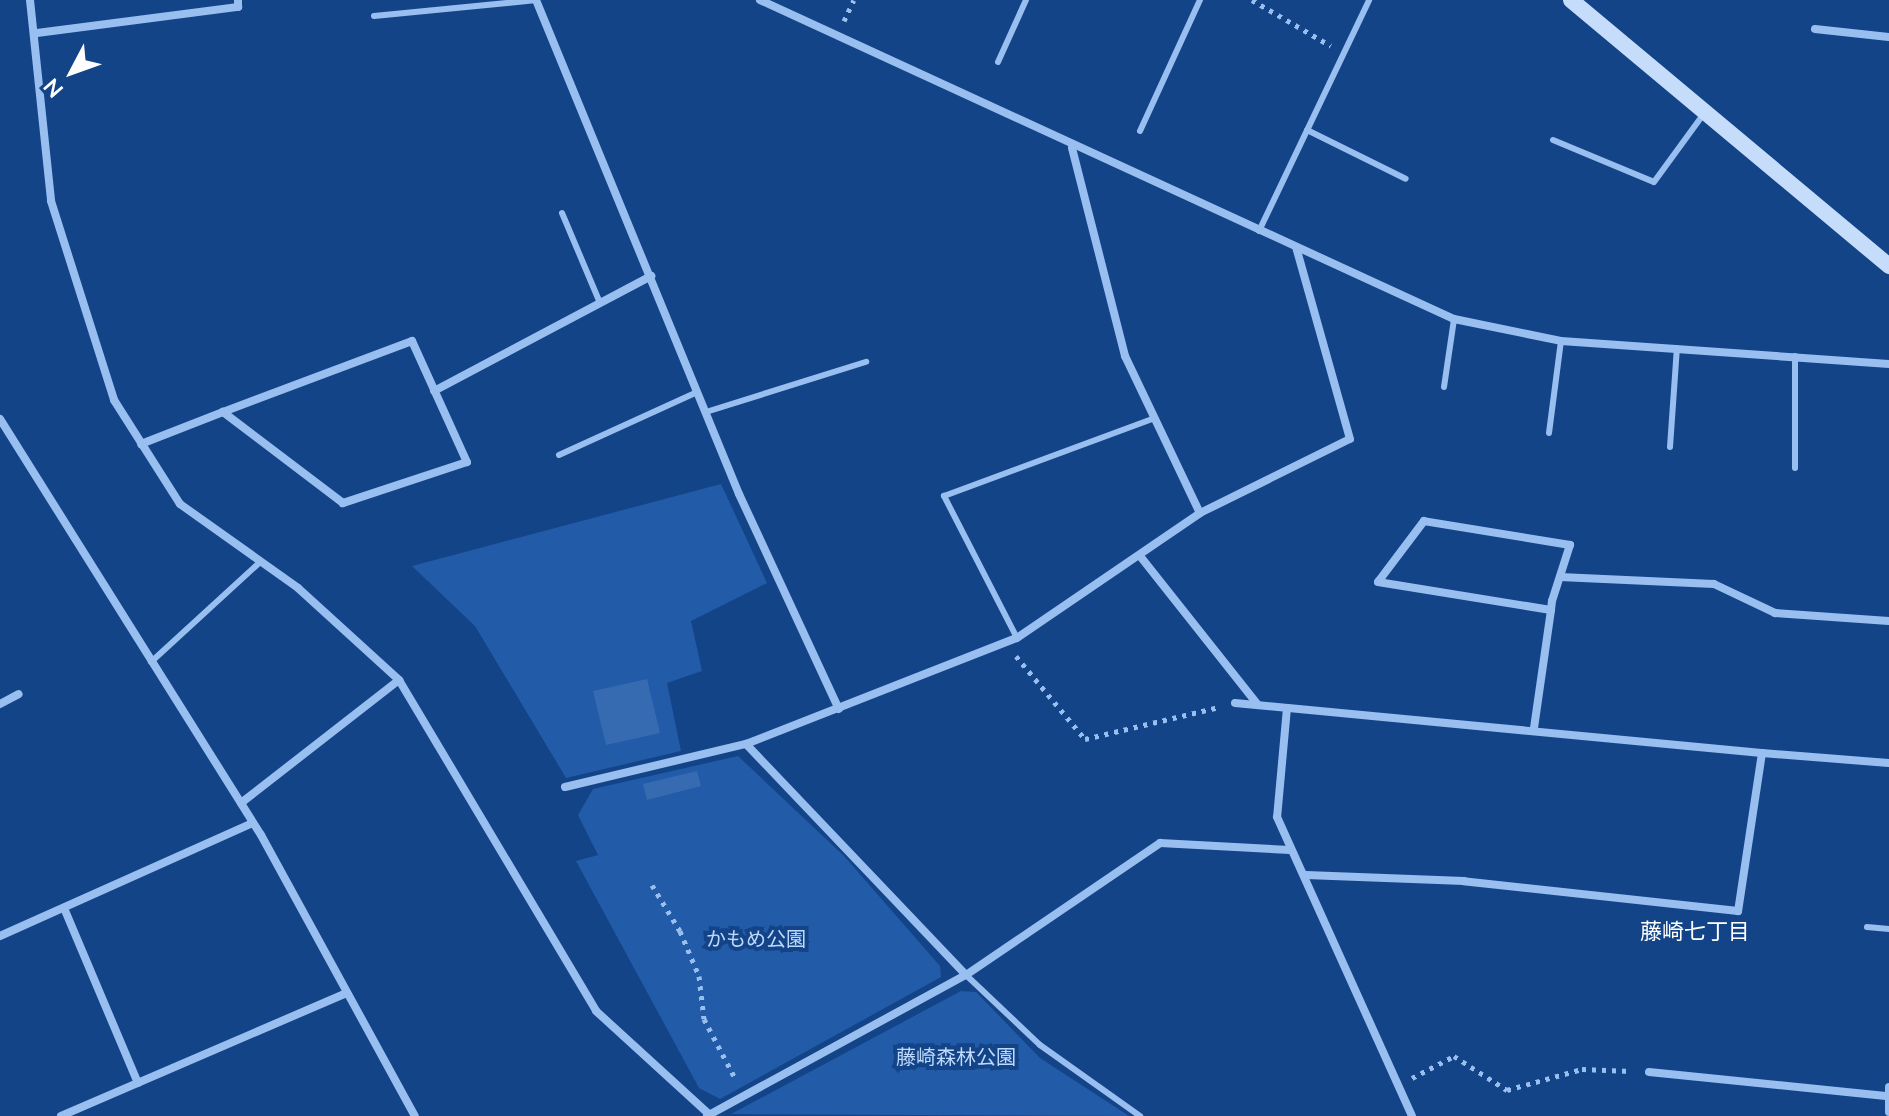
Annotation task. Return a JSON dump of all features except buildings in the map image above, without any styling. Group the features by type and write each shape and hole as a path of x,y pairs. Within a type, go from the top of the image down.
{"street":[{"path":"30,0 37,33 51,201 114,400 180,504 260,562 399,680 596,1011 709,1115 966,975 1160,843 1290,850"},
{"path":"37,33 238,7 238,0"},
{"path":"536,0 697,392 839,709"},
{"path":"760,0 1072,148 1454,319 1561,341 1889,364"},
{"path":"1571,0 1889,266"},
{"path":"1815,29 1889,37"},
{"path":"1072,148 1125,356 1152,419 1200,513"},
{"path":"565,787 746,744 1017,638 1200,513 1350,439 1296,247"},
{"path":"434,391 651,276"},
{"path":"141,444 223,412 412,341 467,462 343,503 223,412"},
{"path":"0,419 253,823 415,1116"},
{"path":"1534,728 1551,610 1570,545 1424,521 1378,582 1551,610"},
{"path":"1140,556 1258,705"},
{"path":"1560,577 1714,584 1775,613 1889,621"},
{"path":"241,803 399,680"},
{"path":"0,704 19,694"},
{"path":"1235,703 1534,728 1762,753 1889,763"},
{"path":"1287,708 1277,817 1290,850 1306,875 1412,1116"},
{"path":"746,744 966,975"},
{"path":"1306,875 1464,881 1738,911 1762,753"},
{"path":"0,936 253,823"},
{"path":"64,908 138,1083"},
{"path":"61,1116 347,993"},
{"path":"1649,1072 1888,1091 1889,1112"}],"lane":[{"path":"374,16 536,0"},
{"path":"998,62 1026,0"},
{"path":"1140,131 1200,0"},
{"path":"1259,231 1369,0"},
{"path":"1553,140 1654,182 1705,112"},
{"path":"1307,130 1406,179"},
{"path":"562,213 600,303"},
{"path":"1444,387 1454,319"},
{"path":"1549,433 1561,341"},
{"path":"1670,447 1677,348"},
{"path":"1795,356 1795,468"},
{"path":"706,412 866,362"},
{"path":"559,455 697,392"},
{"path":"1017,638 944,496 1152,419"},
{"path":"151,662 260,562"},
{"path":"1867,927 1889,929"},
{"path":"966,975 1040,1045 1140,1116"}],"path":[{"path":"1252,0 1344,53"},
{"path":"1005,643 1085,739 1235,703"},
{"path":"652,885 680,931 699,976 704,1019 744,1095"},
{"path":"1398,1087 1454,1056 1507,1090 1582,1069 1649,1072"}],"green space":[{"path":"721,484 767,583 691,621 702,671 667,683 681,751 566,778 475,626 412,566"},
{"name":"かもめ公園","path":"738,756 844,856 940,966 941,977 720,1099 699,1088 576,861 598,855 578,815 593,789"},
{"name":"藤崎森林公園","path":"961,991 976,992 1040,1058 1129,1116 731,1114"}],"district":[{"name":"藤崎七丁目","path":"1695,933"}]}
